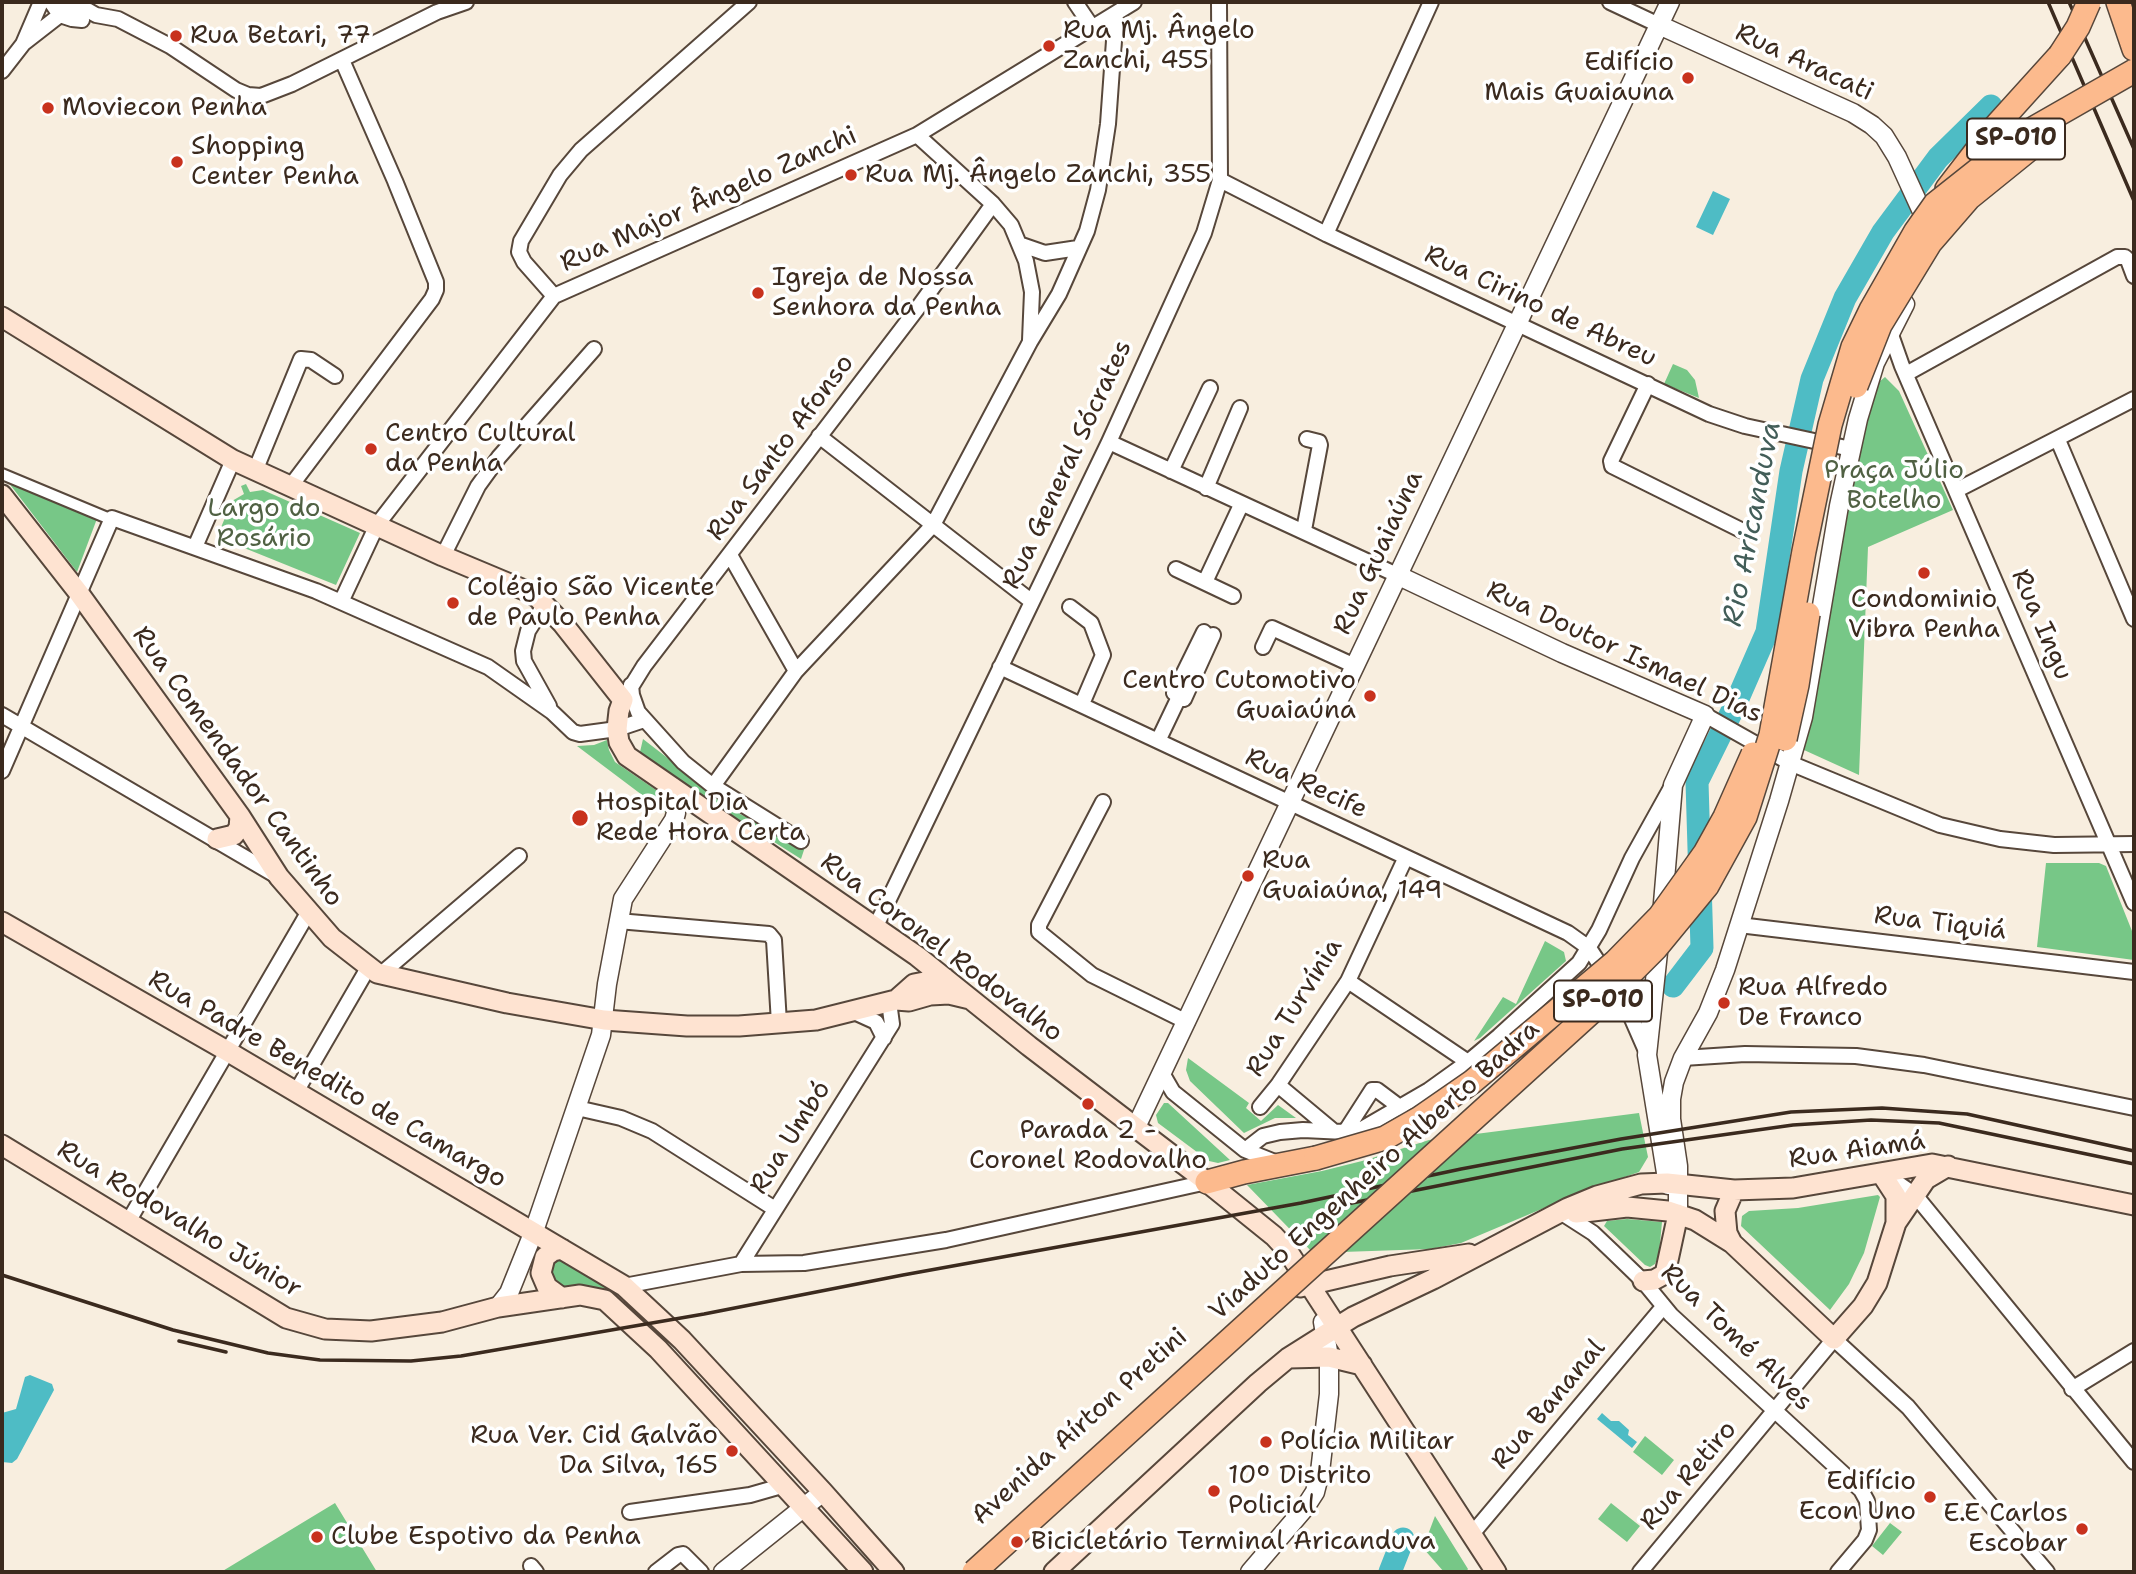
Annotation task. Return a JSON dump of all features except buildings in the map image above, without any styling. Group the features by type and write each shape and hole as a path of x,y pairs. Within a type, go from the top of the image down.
{"highway":[{"path":"1931,214 1994,128 2060,55 2090,2"},
{"path":"2118,2 2134,48"},
{"name":"Viaduto Engenheiro Alberto Badra","path":"974,1572 1599,1005 1656,948 1707,886 1745,817 1771,735 1830,425 1849,359 1883,288 1916,231 1931,214 2022,135 2134,71"},
{"name":"Viaduto Engenheiro Alberto Badra","path":"993,1572 1628,994 1698,919 1721,889 1745,849 1766,801 1783,750 1797,685 1816,560 1844,431 1860,373 1880,325 1930,243 1969,198 2030,148 2080,116 2134,88"},
{"path":"1207,1182 1317,1158 1385,1138 1420,1118 1472,1082 1615,962 1660,916 1705,853 1726,817 1778,693"}],"main road":[{"path":"2,317 233,460 529,592 545,604 623,691 617,729"},
{"name":"Rua Comendador Cantinho","path":"2,495 78,592 240,816 279,877 308,913 346,951 375,971 507,1003 604,1020 687,1027 816,1020 893,1001 939,994 971,999"},
{"name":"Rua Coronel Rodovalho","path":"617,729 619,742 627,756 945,978 1274,1236 1287,1250 1313,1290 1331,1330 1362,1365 1496,1572"},
{"path":"217,839 234,835 239,828 240,816"},
{"name":"Rua Padre Benedito de Camargo","path":"2,922 227,1051 624,1286 682,1340 894,1572"},
{"name":"Rua Comendador Cantinho","path":"893,1001 914,984 945,978"},
{"name":"Rua Rodovalho Júnior","path":"2,1145 286,1318 325,1329 383,1329 442,1322 498,1307 562,1298 593,1297 605,1300 658,1349 863,1572"},
{"name":"Rua Aiamá","path":"1557,1217 1568,1208 1641,1184 1673,1183 1734,1190 1793,1188 1921,1164 1948,1166 2134,1205"},
{"path":"1054,1572 1288,1358 1331,1330 1385,1301 1557,1217 1627,1207 1673,1212 1712,1229 1732,1243 1834,1339 1863,1306 1877,1283 1896,1223 1926,1179 1948,1166"},
{"path":"1881,1172 1896,1196 1896,1223"},
{"path":"1732,1243 1725,1222 1725,1211 1734,1190"},
{"path":"1643,1281 1660,1278 1665,1274 1673,1212"},
{"path":"562,1249 545,1257 541,1273 547,1287 562,1298"},
{"name":"Avenida Aírton Pretini","path":"960,1572 1250,1307 1264,1299 1313,1290 1390,1266 1451,1258 1487,1249"},
{"path":"1385,1301 1392,1279 1390,1266"},
{"path":"1288,1358 1329,1357 1362,1365"}],"street":[{"path":"2,71 23,44 41,2"},
{"path":"51,2 72,19 88,20 96,15 118,19 170,46 236,90 261,96 342,60 437,12 466,2"},
{"path":"554,296 524,262 519,252 521,241 560,175 581,150 749,2"},
{"path":"1075,2 1092,27"},
{"name":"Rua Major Ângelo Zanchi","path":"377,525 554,296 917,135 1133,2"},
{"name":"Rua General Sócrates","path":"876,928 1109,442 1204,233 1220,180 1219,2"},
{"path":"1326,234 1431,2"},
{"name":"Rua Aracati","path":"1610,2 1853,113 1872,125 1884,136 1931,214"},
{"name":"Rua Guaiaúna","path":"1136,1127 1163,1084 1187,1022 1289,802 1670,2"},
{"path":"23,44 48,27 61,8"},
{"path":"713,786 796,671 933,525 1030,342 1059,294 1087,231 1098,190 1108,124 1116,13"},
{"path":"290,487 432,299 436,290 436,282 395,181 342,60"},
{"path":"917,135 993,204 1011,225 1026,261 1031,292 1030,342"},
{"name":"Rua Cirino de Abreu","path":"1220,180 1326,234 1709,414 1745,426 1851,449"},
{"name":"Rua Santo Afonso","path":"623,691 917,309 993,204"},
{"path":"1673,1212 1671,1099 1682,1058 1711,1006 1790,764 1802,718 1851,449 1875,363 1930,258 1931,214"},
{"path":"1019,244 1045,253 1078,248"},
{"path":"1875,363 1904,370 2117,257 2125,257 2128,260 2134,276"},
{"name":"Rua Ingu","path":"1890,332 2134,903"},
{"path":"443,555 478,486 499,457 594,349"},
{"path":"255,471 301,359 311,360 335,376"},
{"path":"1648,384 1611,461 1612,466 1745,532"},
{"path":"1171,471 1210,388"},
{"path":"1957,490 2134,400"},
{"path":"1206,488 1240,408"},
{"path":"819,436 1031,601"},
{"path":"1304,530 1320,445 1317,441 1307,439"},
{"path":"2058,440 2134,619"},
{"name":"Rua Doutor Ismael Dias","path":"1109,442 1241,505 1304,530 1562,653 1708,717 1790,764 1888,806 1940,825 2000,839 2054,845 2134,844"},
{"path":"195,547 233,460"},
{"path":"2,474 110,519 115,518 341,602 488,667 513,682 573,732 580,734 617,729 644,720"},
{"path":"1205,582 1241,505"},
{"path":"2,771 110,519"},
{"path":"341,602 377,525"},
{"path":"730,555 796,671"},
{"path":"1176,569 1233,596"},
{"path":"545,604 528,631 523,651 524,661 552,712"},
{"path":"1070,607 1091,623 1103,655 1082,704"},
{"path":"1263,647 1272,628 1355,666"},
{"path":"1158,741 1180,697 1174,693 1208,634"},
{"name":"Rua Recife","path":"1000,667 1405,859 1568,933 1589,948"},
{"path":"623,691 644,720 683,762 713,786 801,841"},
{"path":"2,715 279,877"},
{"path":"1245,1150 1263,1136 1280,1132 1360,1130 1401,1108 1468,1062 1570,972 1589,948 1632,858 1708,717"},
{"path":"1647,1055 1672,785"},
{"path":"498,1307 509,1293 534,1231 577,1108 604,1020 618,921 628,888 674,820 672,787"},
{"path":"1103,802 1039,925 1039,932 1093,975 1187,1022"},
{"path":"296,1092 375,971 519,856"},
{"name":"Rua Turvínia","path":"1260,1107 1278,1085 1348,981 1405,859"},
{"path":"128,1222 308,913"},
{"path":"618,921 769,934 774,940 779,1023"},
{"name":"Rua Tiquiá","path":"1739,925 2134,972"},
{"path":"1589,948 1625,1003 1647,1055 1673,1183"},
{"path":"1348,981 1468,1062"},
{"name":"Rua Umbó","path":"741,1264 884,1038 892,1024 893,1001"},
{"path":"854,1012 876,1022 884,1038"},
{"path":"1682,1058 1745,1054 1856,1056 1924,1065 2134,1108"},
{"path":"1163,1084 1245,1150 1281,1165"},
{"path":"1278,1085 1339,1131"},
{"path":"1339,1131 1372,1090 1377,1090 1401,1108"},
{"path":"577,1108 621,1118 645,1127 775,1209"},
{"path":"1881,1172 1915,1195 2134,1462"},
{"path":"624,1286 741,1264 804,1263 946,1240 1207,1182"},
{"name":"Rua Tomé Alves","path":"1557,1217 1593,1233 1643,1281 1663,1307 1853,1482 1867,1502 1869,1530 1865,1540 1838,1572"},
{"path":"1896,1223 1911,1218 1931,1217"},
{"name":"Rua Bananal","path":"1472,1534 1663,1307"},
{"path":"1250,1572 1304,1509 1315,1492 1320,1472 1329,1394 1331,1330"},
{"path":"1834,1339 1908,1407 2047,1572"},
{"name":"Rua Retiro","path":"1640,1572 1834,1339"},
{"path":"2072,1389 2134,1351"},
{"path":"630,1512 750,1495 785,1485"},
{"path":"723,1572 823,1492"},
{"path":"656,1572 683,1554 701,1572"}],"green space":[{"path":"1673,364 1687,370 1695,380 1699,398 1664,384"},
{"name":"Praça Júlio Botelho","path":"1885,377 1899,391 1953,510 1868,547 1859,775 1804,750 1857,450 1879,382"},
{"path":"5,478 98,516 77,572"},
{"name":"Largo do Rosário","path":"246,484 250,492 263,490 360,533 336,585 217,537 232,501 244,494 241,486"},
{"path":"643,739 740,814 805,847 801,859 703,797 640,752"},
{"path":"607,740 615,762 656,790 666,813 577,746 594,745"},
{"path":"2046,863 2099,863 2106,866 2134,936 2134,960 2037,947"},
{"path":"1545,941 1564,952 1566,961 1474,1041 1503,997 1516,1004"},
{"path":"1188,1058 1249,1103 1246,1108 1261,1121 1278,1105 1296,1118 1275,1118 1244,1133 1190,1081 1186,1070"},
{"path":"1164,1103 1168,1103 1230,1160 1218,1163 1209,1161 1158,1123 1156,1115"},
{"path":"1639,1113 1648,1157 1639,1172 1582,1192 1461,1243 1430,1249 1313,1253 1247,1185 1322,1171 1429,1140"},
{"path":"1878,1195 1880,1197 1864,1253 1849,1284 1830,1310 1741,1226 1742,1216 1749,1211 1798,1208"},
{"path":"1627,1219 1662,1222 1659,1254 1655,1264 1650,1267 1604,1226 1607,1221"},
{"path":"561,1257 620,1295 557,1285 551,1277 551,1268 554,1261"},
{"path":"1645,1436 1674,1460 1662,1475 1633,1452"},
{"name":"Clube Espotivo da Penha","path":"335,1503 377,1572 221,1572"},
{"path":"1611,1503 1640,1526 1627,1542 1598,1519"},
{"path":"1435,1516 1468,1569 1466,1572 1444,1572 1423,1548"},
{"path":"1890,1523 1902,1532 1883,1555 1872,1546"}],"water":[{"path":"1713,191 1730,199 1713,235 1696,227"},
{"path":"30,1375 52,1384 54,1390 17,1459 12,1463 2,1462 2,1413 16,1409 25,1377"},
{"path":"1602,1413 1611,1421 1619,1421 1629,1430 1628,1435 1637,1442 1632,1448 1597,1419"}],"waterway":[{"name":"Rio Aricanduva","path":"1673,986 1702,948 1697,782 1767,632 1791,471 1812,379 1845,298 1883,232 1938,158 1991,106"},
{"name":"Rio Aricanduva","path":"1390,1572 1403,1539"}],"railway":[{"path":"2048,2 2134,201"},
{"path":"2069,2 2134,149"},
{"path":"2,1275 173,1330 268,1353 320,1360 411,1361 461,1356 704,1314 1301,1203 1621,1139 1791,1112 1882,1108 1967,1114 2134,1151"},
{"path":"1327,1208 1622,1149 1793,1125 1871,1120 1939,1123 2134,1164"},
{"path":"179,1341 226,1352"}],"place":[{"name":"Rua Betari, 77","path":"176,36"},
{"name":"Rua Mj. Ângelo Zanchi, 455","path":"1049,46"},
{"name":"Edifício Mais Guaiauna","path":"1688,78"},
{"name":"Moviecon Penha","path":"48,108"},
{"name":"Shopping Center Penha","path":"177,162"},
{"name":"Rua Mj. Ângelo Zanchi, 355","path":"851,175"},
{"name":"Igreja de Nossa Senhora da Penha","path":"758,293"},
{"name":"Centro Cultural da Penha","path":"371,449"},
{"name":"Condominio Vibra Penha","path":"1924,573"},
{"name":"Colégio São Vicente de Paulo Penha","path":"453,603"},
{"name":"Centro Cutomotivo Guaiaúna","path":"1370,696"},
{"name":"Hospital Dia Rede Hora Certa","path":"580,818"},
{"name":"Rua Guaiaúna, 149","path":"1248,876"},
{"name":"Rua Alfredo De Franco","path":"1724,1003"},
{"name":"Parada 2 - Coronel Rodovalho","path":"1088,1104"},
{"name":"Polícia Militar","path":"1266,1442"},
{"name":"Rua Ver. Cid Galvão Da Silva, 165","path":"732,1451"},
{"name":"10º Distrito Policial","path":"1214,1491"},
{"name":"Edifício Econ Uno","path":"1930,1497"},
{"name":"E.E Carlos Escobar","path":"2082,1529"},
{"name":"Clube Espotivo da Penha","path":"317,1537"},
{"name":"Bicicletário Terminal Aricanduva","path":"1017,1542"}]}
